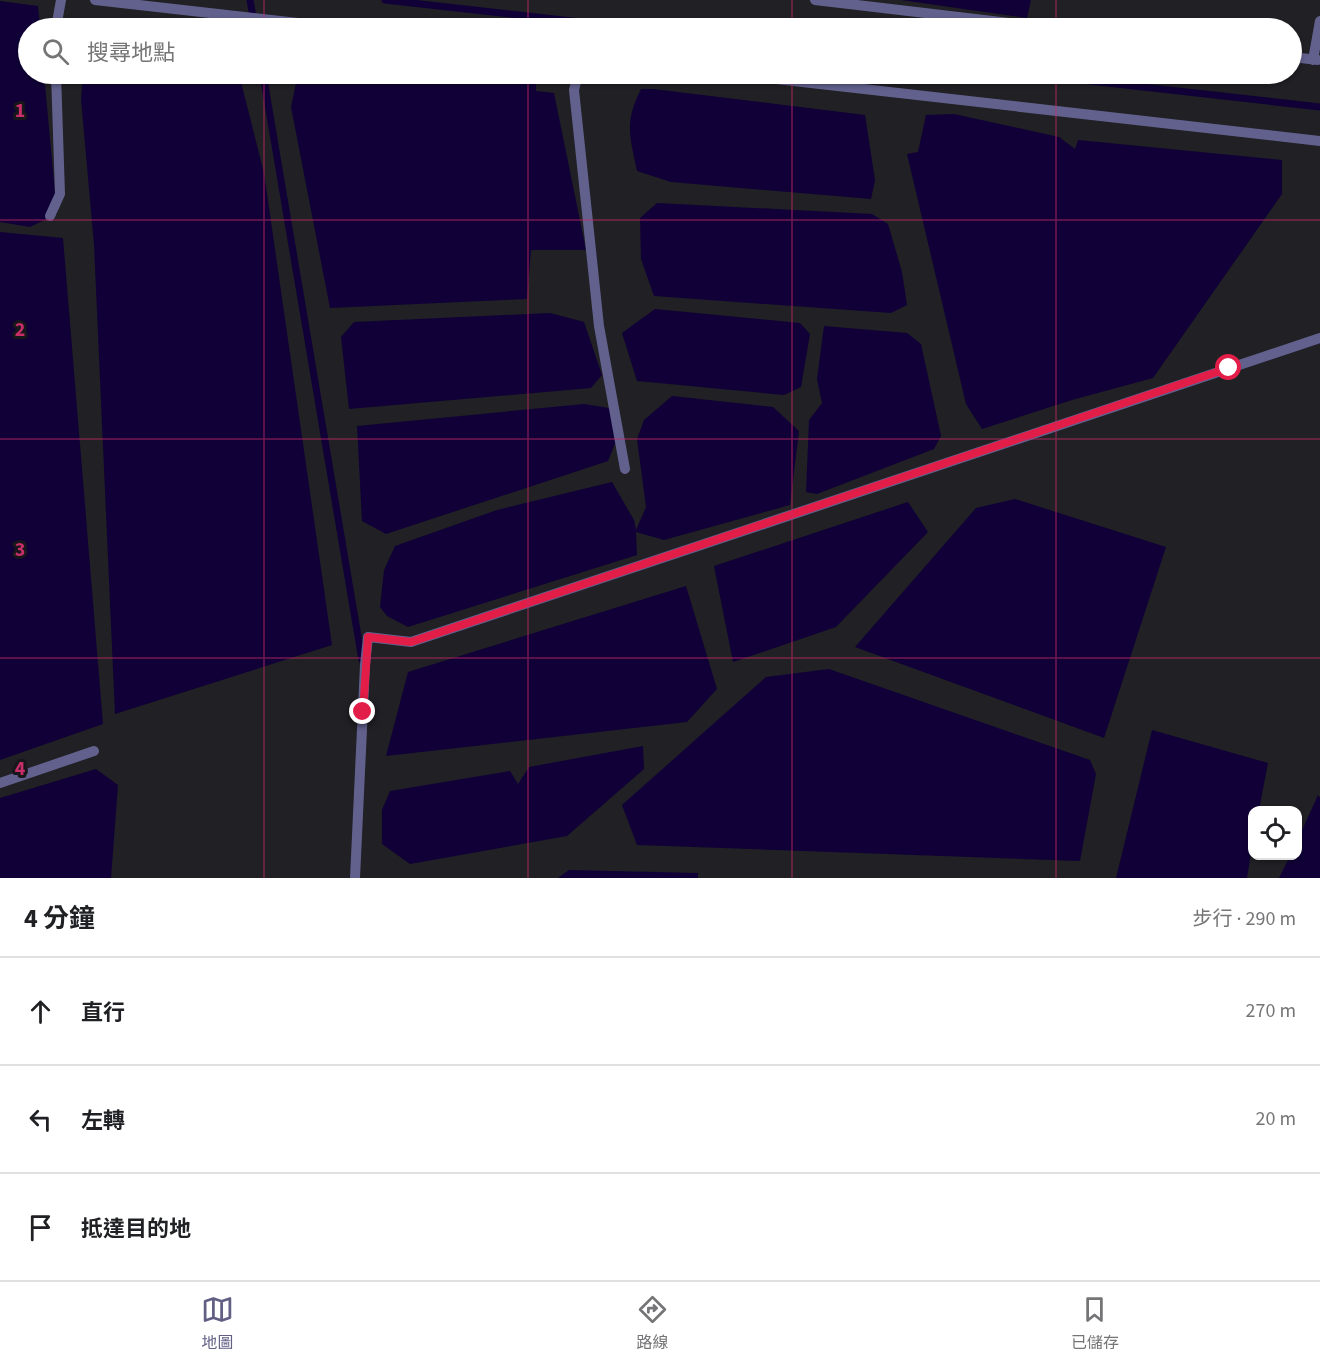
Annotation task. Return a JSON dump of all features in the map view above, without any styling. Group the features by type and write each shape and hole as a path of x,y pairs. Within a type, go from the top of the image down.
{"lane":[{"path":"58,18 61,0"},
{"path":"95,0 254,18"},
{"path":"815,0 967,18"},
{"path":"1316,60 1320,21"},
{"path":"50,216 60,194 56,84"},
{"path":"576,84 574,90 599,326 625,469"},
{"path":"820,84 1320,141"},
{"path":"356,878 368,637 411,642 1320,338"},
{"path":"0,783 94,751"}],"shaded area":[{"path":"901,0 1031,0 1027,18"},
{"path":"0,1 38,6 39,18 18,18 18,84 45,84 57,214 30,227 0,222"},
{"path":"82,84 242,84 264,173 332,645 115,714 94,245 81,99"},
{"path":"296,84 536,84 536,91 554,93 586,250 531,250 527,299 330,308 291,107"},
{"path":"641,89 865,115 875,180 871,199 671,182 637,171 630,121"},
{"path":"954,114 1059,137 1075,149 1078,140 1282,160 1282,194 1153,378 1072,400 982,429 966,404 907,154 918,152 926,115"},
{"path":"657,203 872,214 888,224 902,272 907,305 891,313 654,296 641,259 640,218"},
{"path":"0,232 63,238 103,724 0,760"},
{"path":"655,309 800,323 810,334 801,387 784,395 637,381 622,333"},
{"path":"550,313 584,322 602,375 591,388 349,409 341,337 354,322"},
{"path":"824,326 907,333 921,344 941,436 934,449 817,494 806,492 809,420 822,403 817,379"},
{"path":"672,396 773,407 799,431 790,505 664,540 636,532 637,555 408,627 387,616 380,607 384,570 395,546 497,510 612,482 634,520 636,530 646,507 637,439 644,420"},
{"path":"584,404 609,408 620,431 608,461 386,534 362,521 357,426"},
{"path":"1015,499 1166,547 1104,738 855,647 976,508"},
{"path":"908,502 928,532 836,627 733,662 714,566"},
{"path":"686,586 717,689 687,722 386,756 408,672"},
{"path":"829,669 1090,760 1096,774 1080,861 637,845 622,805 766,677"},
{"path":"1152,730 1268,763 1260,806 1248,806 1248,860 1250,860 1247,878 1116,878"},
{"path":"643,746 644,769 567,836 410,864 382,844 382,810 390,791 510,771 518,784 529,767"},
{"path":"96,769 118,785 111,878 0,878 0,798"},
{"path":"1318,795 1320,798 1320,878 1279,878 1288,860 1302,860 1302,830"},
{"path":"569,870 698,873 698,878 558,878"}],"waterway":[{"path":"250,0 253,18"},
{"path":"385,0 545,18"},
{"path":"265,84 362,660"},
{"path":"1116,84 1320,107"}],"route":[{"path":"363,712 368,637 411,642 1229,368"}]}
